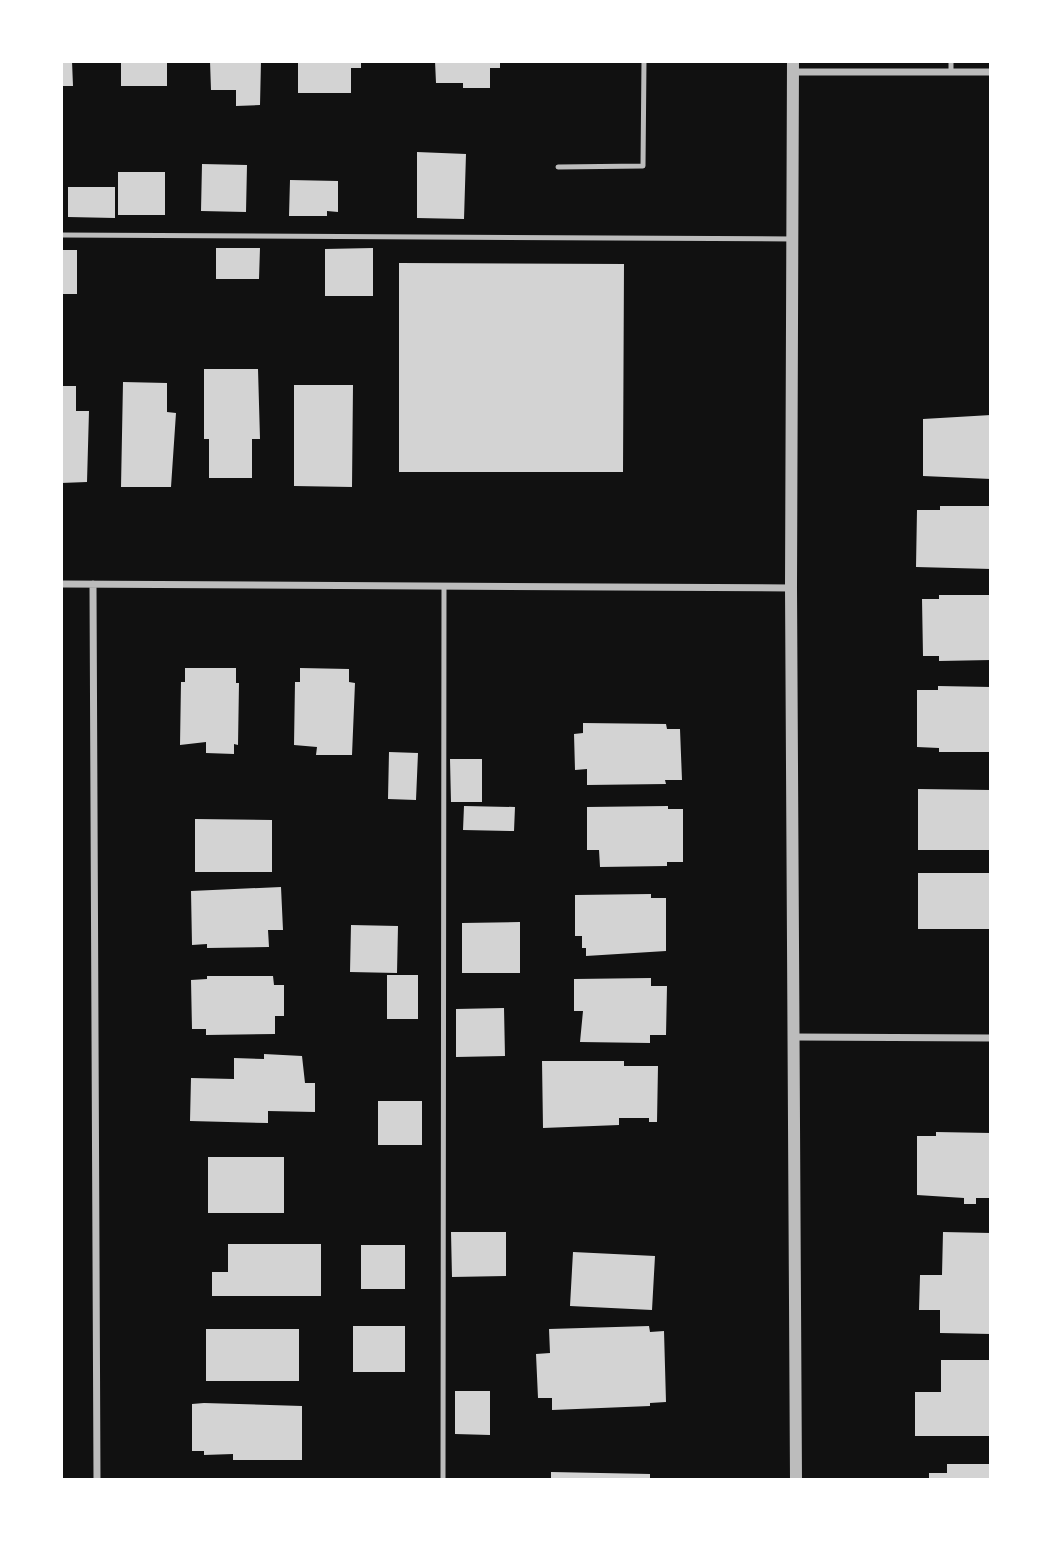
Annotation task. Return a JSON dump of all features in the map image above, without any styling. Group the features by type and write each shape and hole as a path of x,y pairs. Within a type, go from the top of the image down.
{"street":[{"path":"796,1480 791,588 793,67 991,72"},
{"path":"61,584 791,588"},
{"path":"93,584 97,1480"},
{"path":"795,1037 991,1038"}],"lane":[{"path":"558,167 643,166 644,61"},
{"path":"951,61 951,72"},
{"path":"61,235 792,239"},
{"path":"443,1480 444,586"}],"building":[{"path":"61,61 72,61 73,86 61,86"},
{"path":"121,61 167,61 167,86 121,86"},
{"path":"210,61 261,61 260,105 236,106 236,90 211,90"},
{"path":"298,61 361,61 361,68 351,68 351,93 298,93"},
{"path":"435,61 500,61 500,68 490,68 490,88 463,88 463,83 436,83"},
{"path":"417,152 466,154 464,219 417,218"},
{"path":"202,164 247,165 246,212 201,211"},
{"path":"118,172 165,172 165,215 118,215"},
{"path":"290,180 338,181 338,212 327,211 327,216 289,216"},
{"path":"68,187 115,187 115,218 68,217"},
{"path":"216,248 260,248 259,279 216,279"},
{"path":"373,248 373,296 325,296 325,249"},
{"path":"61,250 77,250 77,294 61,294"},
{"path":"399,263 624,264 623,472 399,472"},
{"path":"204,369 258,369 260,439 252,439 252,478 209,478 209,439 204,439"},
{"path":"123,382 167,383 167,412 176,413 171,487 121,487"},
{"path":"294,385 353,385 352,487 294,486"},
{"path":"61,386 76,386 76,411 89,411 87,482 61,483"},
{"path":"991,415 991,479 923,476 923,419"},
{"path":"940,506 991,506 991,569 916,567 917,510 940,510"},
{"path":"939,595 991,595 991,660 939,661 939,656 923,656 922,599 939,599"},
{"path":"185,668 236,668 236,683 239,683 238,745 234,744 234,754 206,753 206,742 180,745 181,682 185,682"},
{"path":"300,668 349,669 349,682 355,683 352,755 316,755 317,747 294,745 295,682 300,682"},
{"path":"938,686 991,687 991,752 939,752 939,748 917,747 917,690 938,690"},
{"path":"583,723 666,724 667,729 680,729 682,780 665,780 666,784 587,785 587,769 575,770 574,734 583,733"},
{"path":"389,752 418,753 416,800 388,799"},
{"path":"450,759 482,759 482,802 451,802"},
{"path":"918,789 991,790 991,850 918,850"},
{"path":"464,806 515,807 514,831 463,830"},
{"path":"668,806 668,809 683,809 683,862 667,862 667,866 600,867 599,850 587,850 587,807"},
{"path":"195,819 272,820 272,872 195,872"},
{"path":"918,873 991,873 991,929 918,929"},
{"path":"281,887 283,930 268,930 269,947 207,948 207,944 192,945 191,891"},
{"path":"651,894 651,898 666,898 666,951 586,956 586,948 582,948 582,936 575,936 575,895"},
{"path":"520,922 520,973 462,973 462,923"},
{"path":"351,925 398,926 397,973 350,972"},
{"path":"387,975 418,975 418,1019 387,1019"},
{"path":"207,976 273,976 274,985 284,985 284,1016 275,1016 275,1034 206,1035 206,1029 192,1029 191,980 207,979"},
{"path":"651,978 651,986 667,986 666,1035 650,1035 650,1043 580,1042 583,1011 574,1011 574,979"},
{"path":"504,1008 505,1056 456,1057 456,1009"},
{"path":"264,1054 302,1056 305,1083 315,1083 315,1112 268,1111 268,1123 190,1121 191,1078 234,1079 234,1058 264,1059"},
{"path":"542,1061 624,1061 624,1066 658,1066 657,1122 649,1122 649,1118 619,1118 619,1125 543,1128"},
{"path":"378,1101 422,1101 422,1145 378,1145"},
{"path":"936,1132 991,1133 991,1198 976,1198 976,1204 964,1204 964,1198 917,1195 917,1136 936,1136"},
{"path":"208,1157 284,1157 284,1213 208,1213"},
{"path":"451,1232 506,1232 506,1276 452,1277"},
{"path":"943,1232 991,1233 991,1334 940,1333 940,1310 919,1310 920,1275 942,1275"},
{"path":"228,1244 321,1244 321,1296 212,1296 212,1272 228,1272"},
{"path":"361,1245 405,1245 405,1289 361,1289"},
{"path":"573,1252 655,1256 652,1310 570,1306"},
{"path":"353,1326 405,1326 405,1372 353,1372"},
{"path":"649,1326 650,1332 664,1331 666,1402 650,1403 650,1406 552,1410 552,1398 538,1398 536,1354 550,1353 549,1329"},
{"path":"206,1329 299,1329 299,1381 206,1381"},
{"path":"941,1360 991,1360 991,1436 915,1436 915,1392 941,1392"},
{"path":"455,1391 490,1391 490,1435 455,1434"},
{"path":"192,1404 302,1406 302,1460 233,1460 233,1454 204,1455 204,1451 192,1451"},
{"path":"947,1464 991,1464 991,1480 929,1480 929,1473 947,1473"},
{"path":"551,1472 650,1474 650,1480 551,1480"}]}
